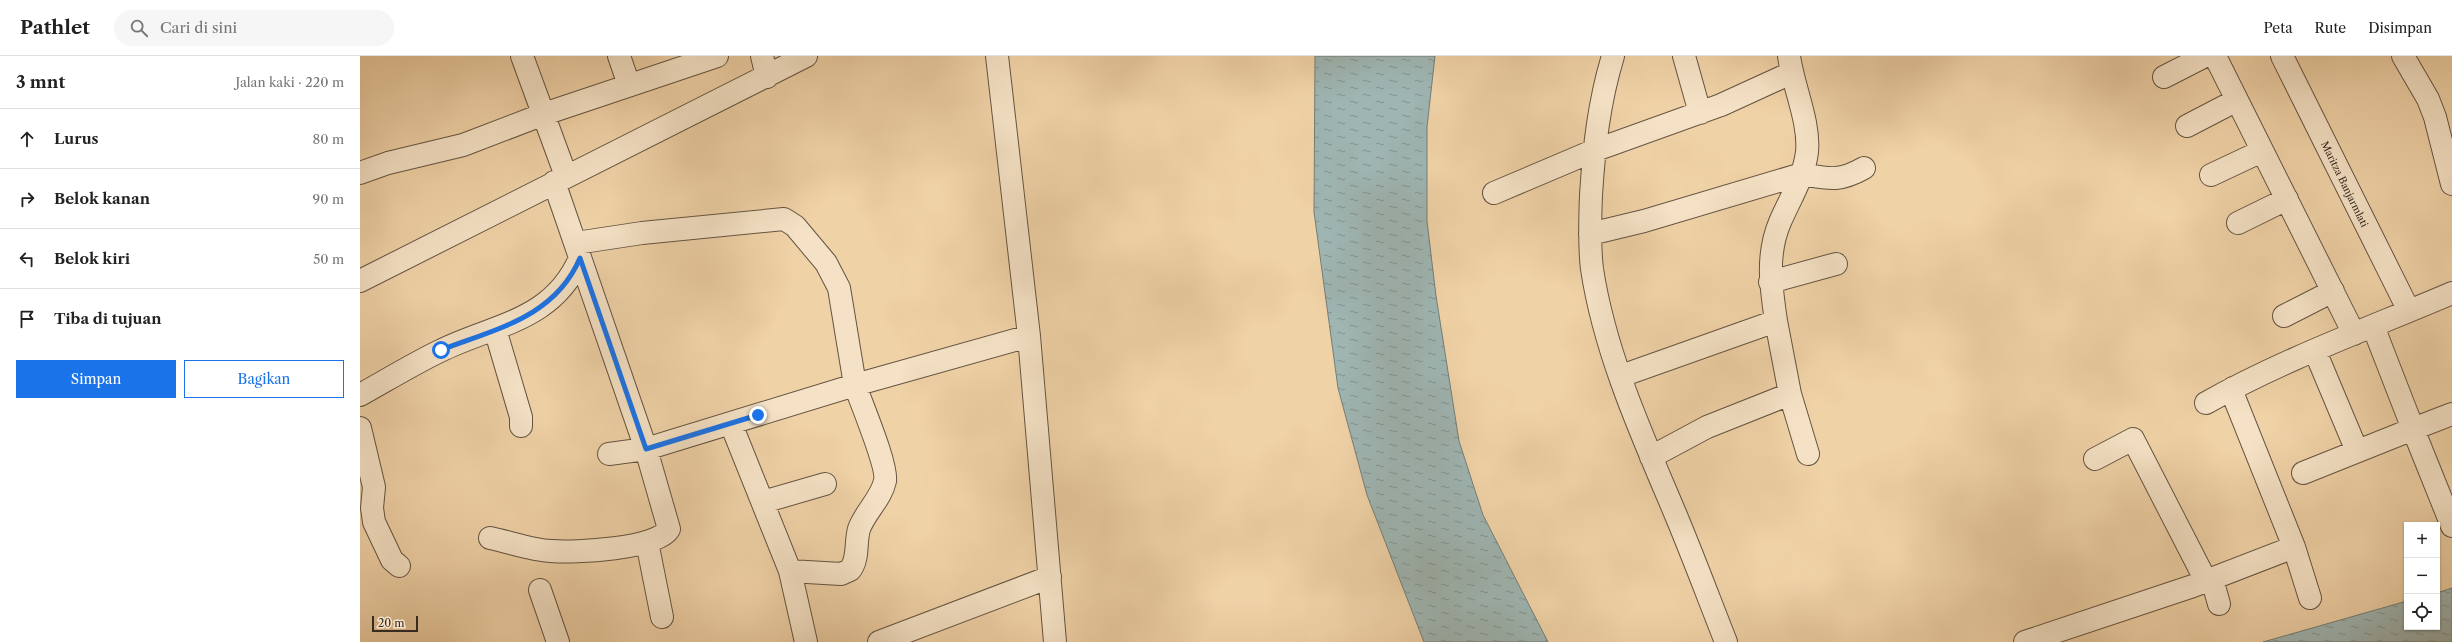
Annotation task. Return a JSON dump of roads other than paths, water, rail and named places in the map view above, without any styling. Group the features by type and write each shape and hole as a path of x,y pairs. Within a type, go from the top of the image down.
{"street":[{"path":"490,538 550,551 600,550 647,542 659,538 669,528 646,449 578,251 544,114 522,56"},
{"path":"619,56 629,86"},
{"path":"360,174 388,163 463,145 544,114 717,56"},
{"path":"762,56 767,77"},
{"path":"360,281 806,56"},
{"path":"997,56 1029,336 1055,642"},
{"path":"1613,56 1603,90 1594,151 1590,234 1592,268 1600,308 1621,376 1651,457 1726,642"},
{"path":"1684,56 1700,112"},
{"path":"2164,78 2204,56"},
{"path":"2215,56 2333,291 2364,330 2413,429 2452,526"},
{"name":"Maritza Banjarmlati","path":"2282,56 2409,311"},
{"path":"2403,56 2428,99 2435,117 2452,184"},
{"path":"1494,193 1594,151 1700,112 1790,65 1802,109 1807,150 1802,174 1776,236 1770,257 1770,282 1790,394 1808,454"},
{"path":"2187,126 2237,100"},
{"path":"2211,175 2262,151"},
{"path":"1590,234 1644,221 1802,174 1824,178 1846,179 1864,168"},
{"path":"2238,223 2287,199"},
{"path":"578,251 642,233 784,219 795,226 826,263 839,288 855,385 882,463 885,480 878,497 864,518 857,536 855,558 850,570 841,574 790,571"},
{"path":"360,395 441,350 525,318 546,304 574,273 578,251"},
{"path":"1770,282 1836,264"},
{"path":"2284,316 2333,291"},
{"path":"2206,403 2233,388 2315,351 2452,293"},
{"path":"1621,376 1776,321"},
{"path":"494,329 521,417 520,426"},
{"path":"609,454 646,449 855,385 1029,336"},
{"path":"2315,351 2357,451"},
{"path":"2233,388 2234,398 2294,547 2310,598"},
{"path":"1651,457 1707,427 1790,394"},
{"path":"2302,473 2452,414"},
{"path":"731,424 790,571 806,642"},
{"path":"360,428 374,487 372,508 374,522 392,560 399,566"},
{"path":"2095,459 2133,439 2209,580 2219,604"},
{"path":"763,502 825,484"},
{"path":"647,542 662,617"},
{"path":"2025,642 2209,580 2294,547"},
{"path":"879,642 1050,577"},
{"path":"540,590 558,642"}],"water":[{"path":"1315,56 1435,56 1427,127 1427,221 1436,296 1459,441 1483,515 1548,642 1424,642 1367,495 1338,388 1314,212"},
{"path":"2452,588 2452,642 2263,642 2404,602 2404,630 2440,630 2440,592"}]}
